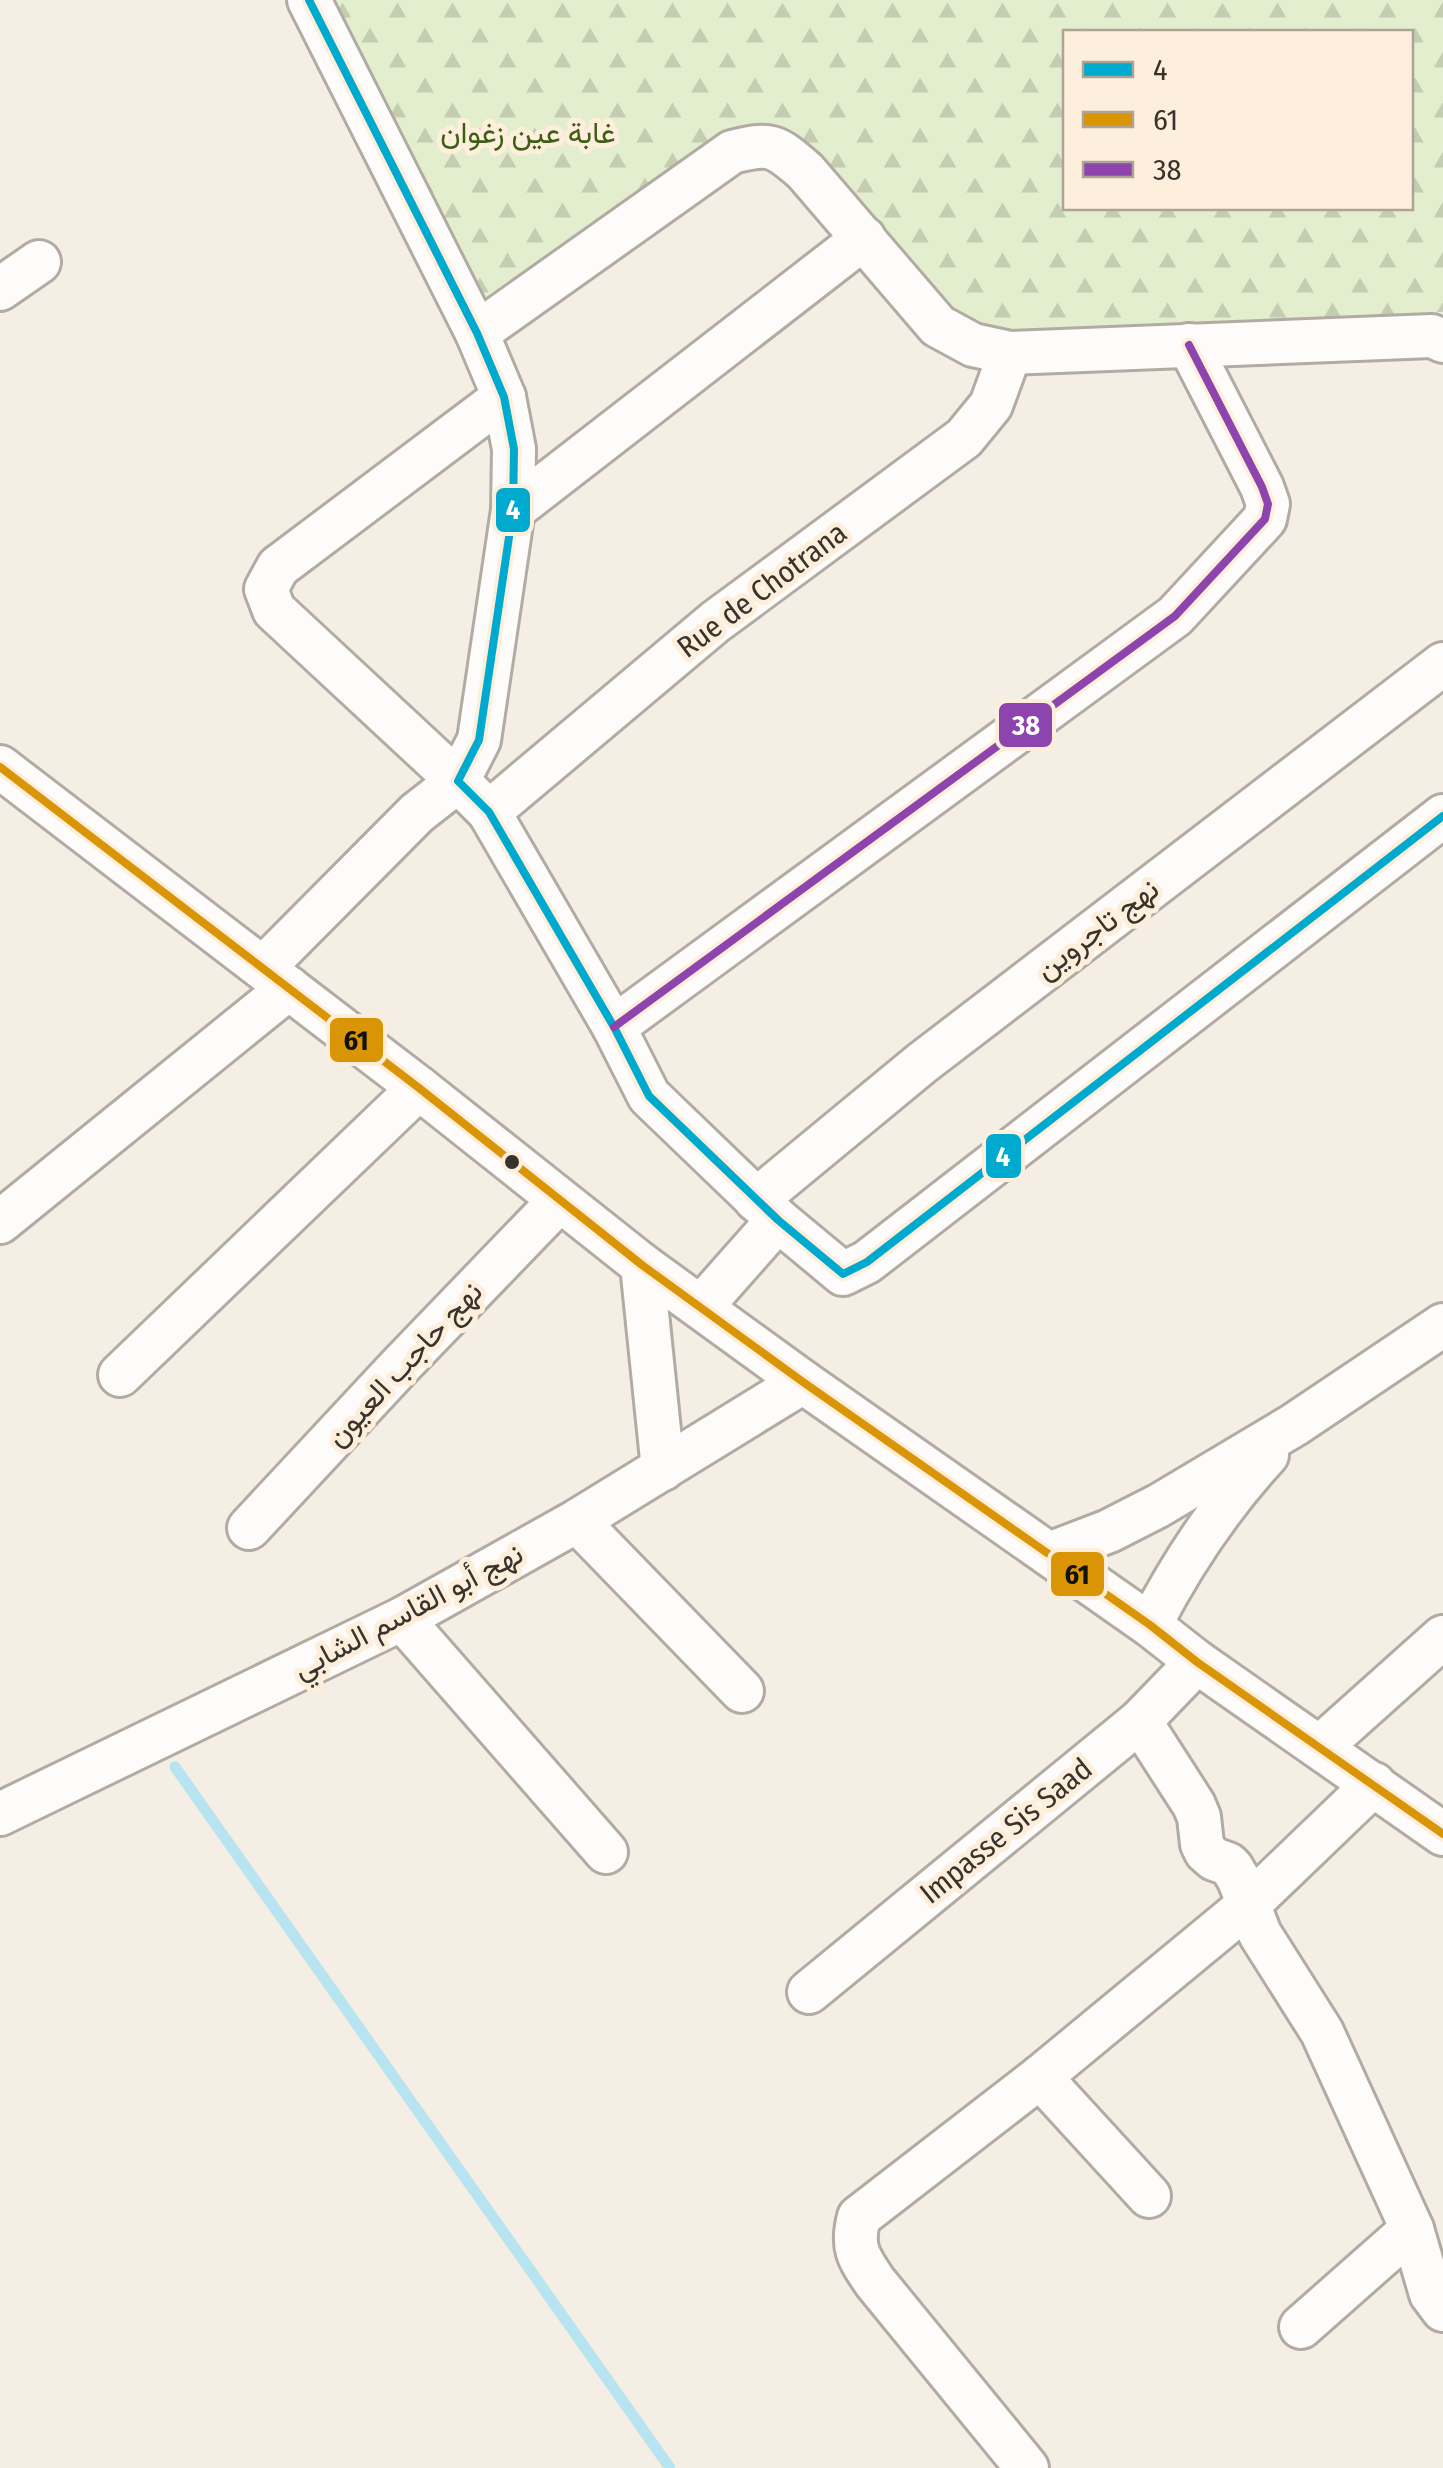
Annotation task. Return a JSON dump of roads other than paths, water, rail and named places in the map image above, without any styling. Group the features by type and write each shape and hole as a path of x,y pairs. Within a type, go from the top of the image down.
{"street":[{"path":"0,1222 276,978 418,813 458,780 479,740 513,510 514,448 504,397 477,333 309,0"},
{"path":"477,333 732,152 761,145 782,151 805,171 938,326 973,345 1010,353 1432,336 1443,341"},
{"path":"513,510 864,238"},
{"path":"0,289 39,262"},
{"path":"614,1027 1175,616 1265,519 1268,504 1262,486 1189,344"},
{"name":"Rue de Chotrana","path":"489,812 716,622 964,438 991,405 1010,353"},
{"path":"504,397 278,567 266,589 274,610 489,812 614,1027 649,1096 767,1210 844,1274 867,1262 1443,816"},
{"name":"نهج تاجروين","path":"701,1307 767,1210 922,1063 1443,664"},
{"path":"0,768 420,1088 642,1265 1443,1834"},
{"path":"120,1375 420,1088"},
{"name":"نهج حاجب العيون","path":"250,1528 559,1201"},
{"path":"642,1265 663,1468"},
{"path":"1049,1554 1109,1531 1158,1506 1294,1425 1443,1325"},
{"name":"نهج أبو القاسم الشابي","path":"0,1814 402,1619 577,1521 803,1382"},
{"path":"1150,1625 1198,1541 1238,1486 1294,1425"},
{"path":"577,1521 742,1691"},
{"path":"402,1619 606,1852"},
{"path":"1320,1747 1443,1637"},
{"name":"Impasse Sis Saad","path":"809,1992 1140,1722 1197,1662"},
{"path":"1140,1722 1194,1804 1206,1852 1228,1864 1239,1880 1260,1934 1322,2032 1412,2230 1431,2294 1443,2310"},
{"path":"1027,2468 874,2282 857,2255 854,2235 859,2217 1040,2077 1248,1906 1374,1784"},
{"path":"1040,2077 1149,2196"},
{"path":"1301,2326 1412,2230"}],"waterway":[{"path":"175,1767 670,2468"}],"park label":[{"name":"غابة عين زغوان","path":"528,133"}]}
